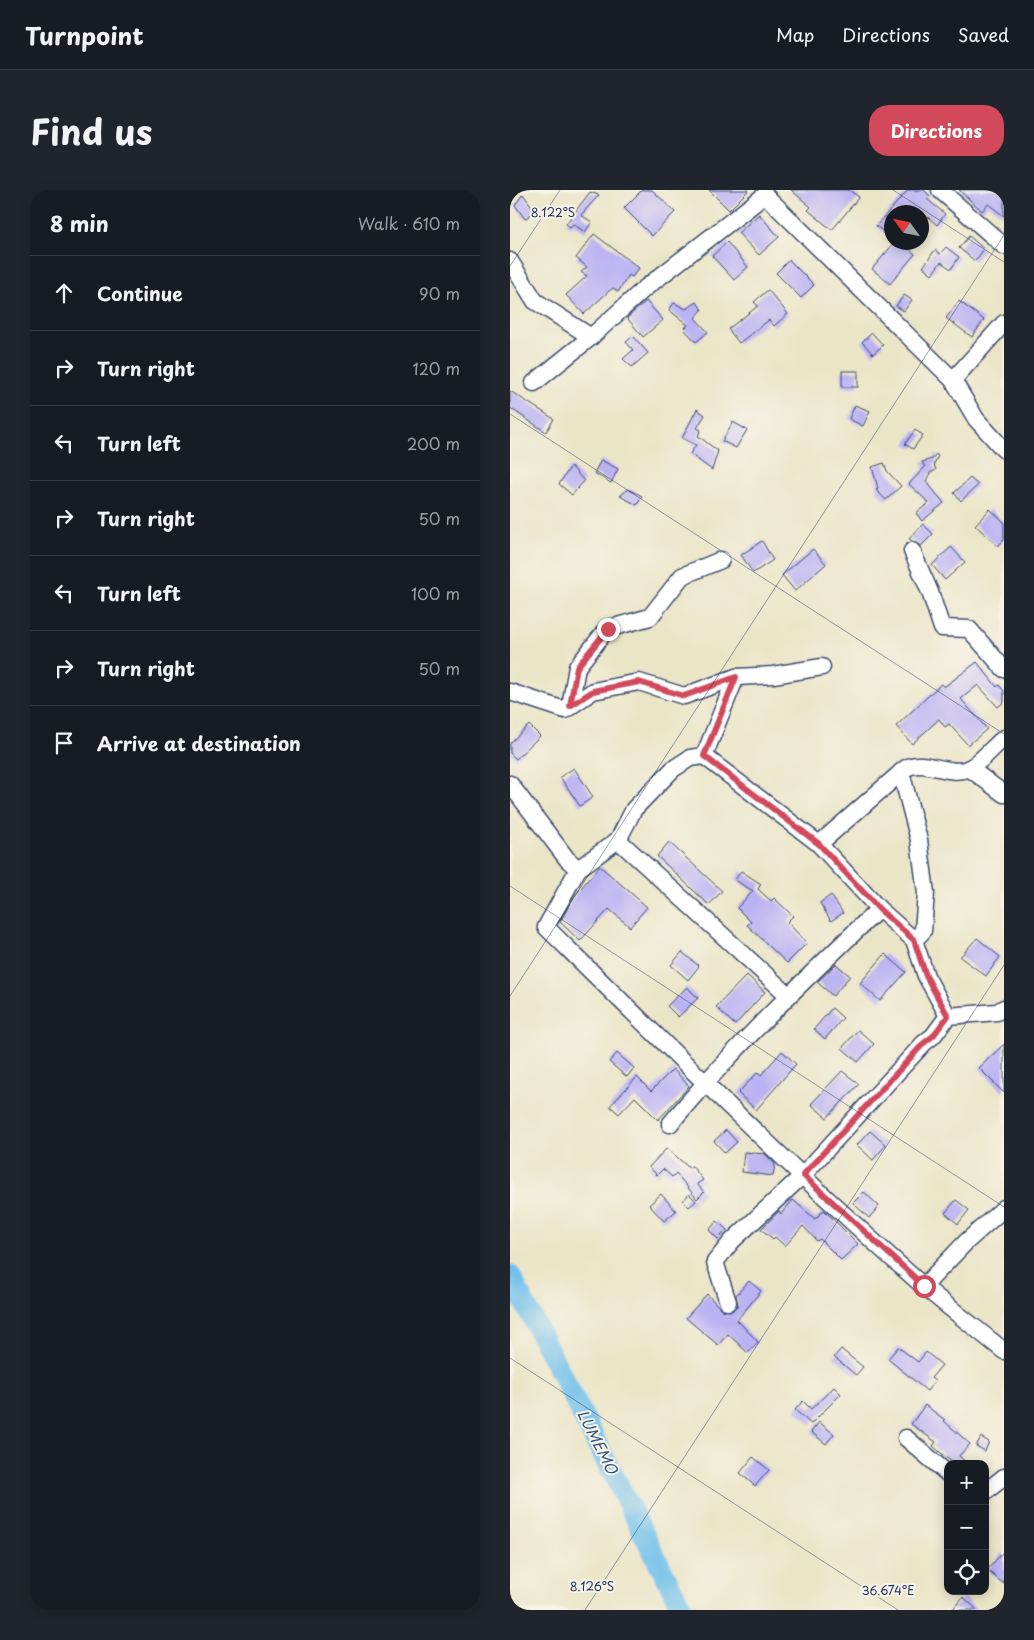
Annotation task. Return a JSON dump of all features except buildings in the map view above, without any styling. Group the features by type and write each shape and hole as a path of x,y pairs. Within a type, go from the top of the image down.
{"street":[{"path":"940,190 1004,246"},
{"path":"534,383 591,337 644,289 765,195 953,380 976,419 1004,450"},
{"path":"510,261 536,301 591,337"},
{"path":"953,380 1004,323"},
{"path":"912,551 930,592 942,628 970,629 1004,669"},
{"path":"570,706 577,667 608,629 650,617 682,576 721,560"},
{"path":"510,692 565,710 593,691 639,682 684,696 736,677 774,675 822,667"},
{"path":"704,756 736,677"},
{"path":"819,844 901,772 913,764 922,764 947,771 969,768 1004,738"},
{"path":"948,1016 926,976 914,940 879,909 819,844 704,756 690,758 673,770 634,809 618,840 578,869 546,926 704,1083 803,1175 924,1286 1004,1351"},
{"path":"969,768 1004,794"},
{"path":"901,772 919,840 926,893 923,931 914,940"},
{"path":"510,784 567,859 578,869"},
{"path":"618,840 788,995"},
{"path":"670,1124 704,1083 788,995 879,909"},
{"path":"728,1302 715,1262 732,1242 803,1175 924,1043 933,1036 948,1016 997,1012 1004,1008"},
{"path":"924,1286 966,1242 1004,1208"},
{"path":"906,1438 944,1471"},
{"path":"989,1489 1004,1477"}],"waterway":[{"name":"LUMEMO","path":"510,1275 683,1610"}],"route":[{"path":"608,629 577,667 570,706 593,691 639,682 684,696 736,677 704,756 819,844 879,909 914,940 926,976 948,1016 933,1036 924,1043 803,1175 924,1286"}]}
